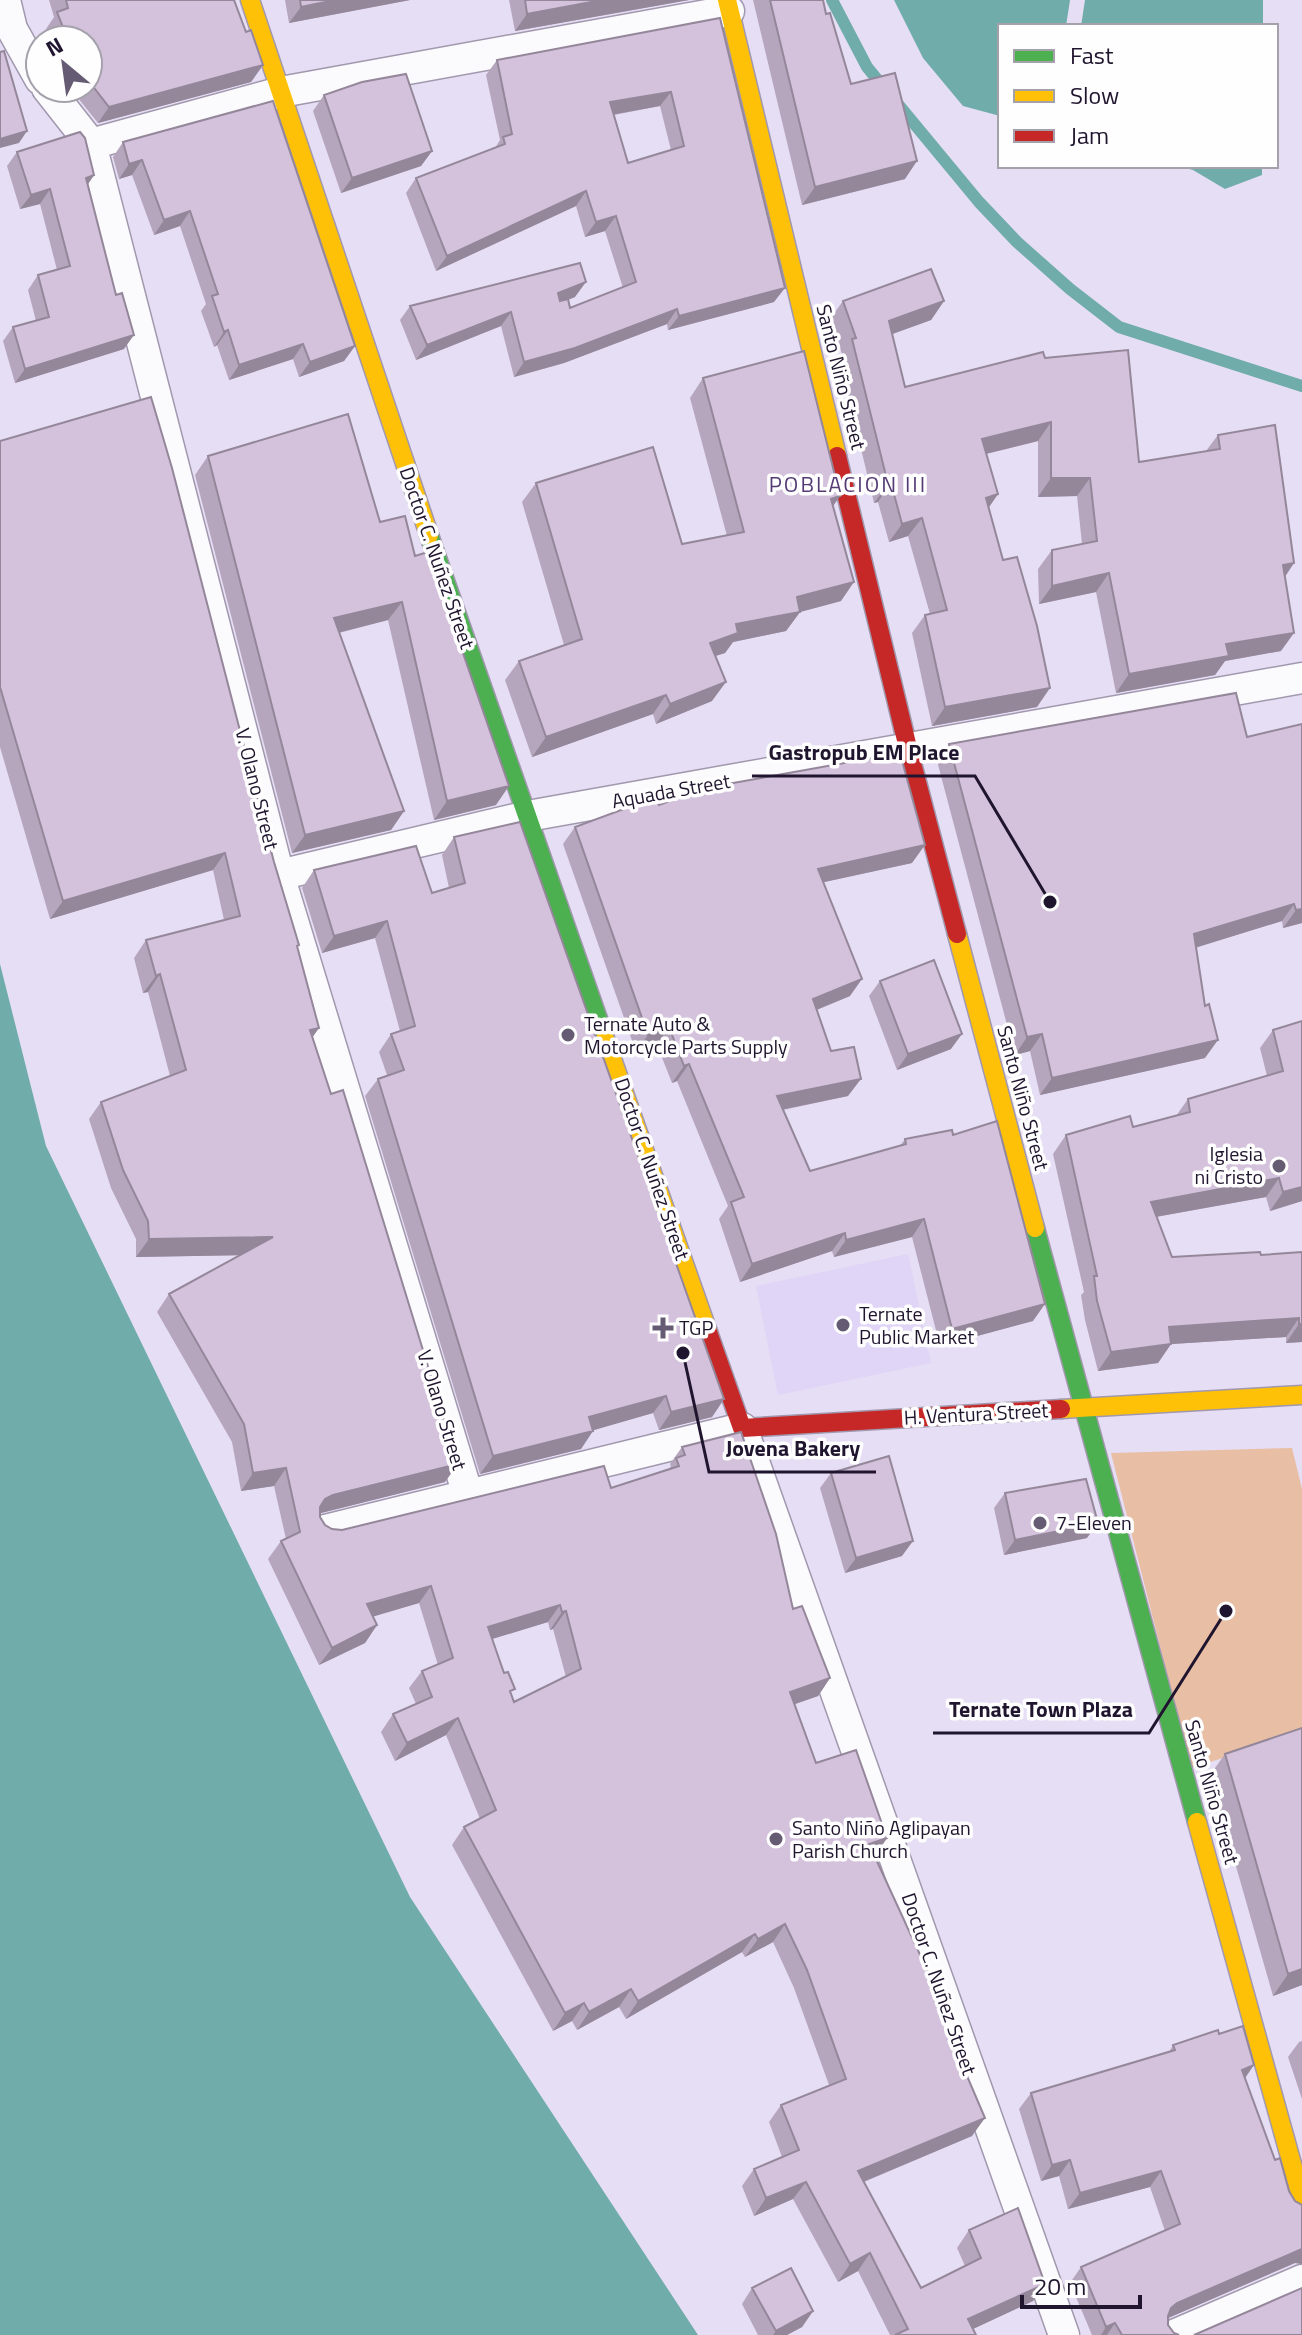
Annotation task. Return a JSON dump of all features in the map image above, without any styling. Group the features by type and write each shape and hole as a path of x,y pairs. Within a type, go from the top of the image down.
{"street":[{"path":"5,0 12,29 24,50"},
{"name":"Doctor C. Nuñez Street","path":"250,0 457,619 1064,2335"},
{"path":"91,144 281,92 728,5"},
{"name":"Santo Niño Street","path":"728,5 908,748 1082,1408 1302,2200"},
{"name":"V. Olano Street","path":"60,104 91,144 279,875 468,1495"},
{"name":"Aquada Street","path":"279,875 528,816 1302,678"},
{"name":"H. Ventura Street","path":"325,1530 742,1428 1302,1395"},
{"path":"1174,2335 1302,2280"}],"shaded area":[{"path":"894,0 1070,0 1066,24 998,24 998,115 963,106 923,58"},
{"path":"1085,0 1263,0 1263,24 1081,24"},
{"path":"1185,168 1262,168 1262,175 1225,189"},
{"path":"0,964 46,1146 410,1897 698,2335 0,2335"},
{"name":"Ternate Public Market","path":"908,1254 931,1363 778,1395 756,1286"},
{"path":"1292,1448 1302,1489 1302,1733 1191,1768 1111,1453"}],"building":[{"path":"66,0 234,0 246,32 251,30 263,65 109,107 104,101 104,24 62,24 57,12 68,8"},
{"path":"300,0 335,0 301,7"},
{"path":"525,0 602,0 527,14"},
{"path":"770,0 823,0 826,14 830,13 851,84 895,73 917,161 815,187"},
{"path":"720,18 785,288 679,316 677,309 575,348 524,362 511,312 427,345 410,306 580,263 586,282 558,293 560,301 568,299 570,308 636,282 616,216 596,222 586,191 447,256 416,178 505,144 503,137 512,134 497,60","holes":["671,92 684,146 628,163 610,102"]},
{"path":"4,51 27,131 0,139 0,52"},
{"path":"406,74 432,151 352,178 324,95 362,82"},
{"path":"273,101 355,346 310,362 303,344 239,365 228,330 224,332 212,296 218,294 190,211 164,220 142,160 129,164 123,142"},
{"path":"80,132 85,138 94,175 86,178 116,295 122,293 134,335 25,369 13,327 49,317 38,275 70,266 50,189 31,195 17,152"},
{"path":"931,269 944,301 889,321 905,387 1043,352 1045,358 1128,350 1139,462 1220,449 1218,435 1275,425 1294,563 1283,565 1294,633 1226,644 1229,656 1129,674 1109,573 1052,586 1052,550 1097,541 1090,478 1051,478 1051,422 982,439 998,494 986,498 1003,560 1017,557 1037,626 1050,688 945,707 925,615 947,610 922,518 902,524 891,483 888,484 852,339 856,338 843,301"},
{"path":"804,351 840,496 831,499 854,582 797,597 800,612 736,624 738,633 710,643 726,682 670,704 666,695 546,737 519,661 582,639 536,483 653,447 682,544 744,532 703,378"},
{"path":"151,397 274,862 299,945 319,1028 310,1030 331,1094 343,1090 458,1464 333,1495 325,1499 320,1507 320,1517 325,1525 342,1530 604,1466 611,1488 679,1466 676,1458 685,1455 682,1447 741,1432 776,1534 793,1609 802,1606 830,1678 790,1692 816,1763 856,1750 887,1838 869,1844 940,1998 935,2001 985,2118 858,2171 921,2288 981,2258 969,2230 1018,2208 1045,2284 968,2319 976,2335 895,2335 908,2329 870,2253 850,2264 806,2182 766,2198 754,2169 799,2150 781,2105 846,2079 807,1970 785,1924 758,1939 755,1934 638,2001 631,1989 589,2012 584,2003 565,2013 464,1827 496,1810 458,1718 407,1743 393,1714 432,1697 422,1671 453,1658 431,1586 367,1604 377,1625 332,1648 281,1541 300,1532 286,1468 253,1473 244,1424 169,1294 273,1237 149,1239 148,1221 123,1170 101,1102 186,1070 160,974 156,976 146,940 240,916 225,853 63,901 0,687 0,441","holes":["560,1605 562,1612 566,1611 581,1669 514,1702 510,1691 515,1689 508,1672 504,1673 488,1627"]},
{"path":"348,414 380,522 405,516 415,556 428,552 509,786 447,801 402,602 334,618 404,811 305,835 208,456"},
{"path":"1236,693 1247,737 1302,724 1302,909 1296,910 1294,904 1194,934 1205,1006 1209,1004 1218,1040 1052,1078 1042,1034 1027,1037 949,744"},
{"path":"900,753 925,845 818,869 862,979 813,999 831,1051 854,1047 861,1079 777,1096 810,1171 906,1144 905,1139 952,1130 953,1135 997,1121 1045,1304 952,1329 924,1219 846,1240 845,1233 752,1264 731,1202 744,1197 689,1064 684,1066 669,1027 648,1035 575,827 656,797 659,805 705,788"},
{"path":"520,822 724,1399 671,1412 666,1396 589,1417 593,1431 493,1456 378,1079 404,1070 391,1034 415,1026 387,921 334,936 314,870 416,846 432,893 465,883 454,837"},
{"path":"934,960 962,1034 908,1054 880,981"},
{"path":"1302,1021 1302,1187 1283,1192 1279,1178 1151,1202 1172,1257 1302,1252 1302,1324 1299,1324 1299,1318 1169,1327 1171,1344 1111,1352 1097,1301 1094,1276 1097,1276 1066,1135 1130,1116 1133,1127 1190,1112 1188,1099 1283,1071 1273,1030"},
{"path":"889,1456 913,1541 856,1558 831,1473"},
{"name":"7-Eleven","path":"1086,1479 1098,1523 1015,1540 1005,1493"},
{"path":"1302,1728 1302,1969 1288,1974 1225,1754"},
{"path":"1243,2026 1254,2065 1242,2070 1275,2160 1280,2158 1289,2191 1295,2201 1302,2205 1302,2249 1177,2303 1171,2308 1168,2325 1179,2335 1122,2335 1115,2323 1106,2327 1081,2267 1180,2224 1161,2171 1080,2193 1070,2160 1052,2165 1031,2093 1175,2050 1173,2045 1218,2030 1219,2034"},
{"path":"791,2268 813,2311 776,2331 752,2288"},
{"path":"1302,2288 1302,2335 1194,2335"}],"waterway":[{"path":"832,0 867,67 885,89"},
{"path":"897,103 979,202 1017,242 1119,327 1302,386"}],"traffic: fast":[{"path":"429,535 605,1039"},
{"path":"1035,1228 1197,1822"}],"traffic: slow":[{"path":"250,0 429,535"},
{"path":"727,0 837,456"},
{"path":"957,934 1035,1228"},
{"path":"605,1039 708,1332"},
{"path":"1061,1409 1302,1395"},
{"path":"1197,1822 1302,2200"}],"traffic: jam":[{"path":"837,456 957,934"},
{"path":"708,1332 742,1428 1061,1409"}],"place":[{"name":"Gastropub EM Place","path":"1050,902"},
{"name":"Ternate Auto & Motorcycle Parts Supply","path":"568,1035"},
{"name":"Iglesia ni Cristo","path":"1279,1166"},
{"name":"Ternate Public Market","path":"843,1325"},
{"name":"TGP","path":"663,1328"},
{"name":"Jovena Bakery","path":"683,1353"},
{"name":"7-Eleven","path":"1040,1523"},
{"name":"Ternate Town Plaza","path":"1226,1611"},
{"name":"Santo Niño Aglipayan Parish Church","path":"776,1839"}],"district":[{"name":"POBLACION III","path":"848,484"}]}
